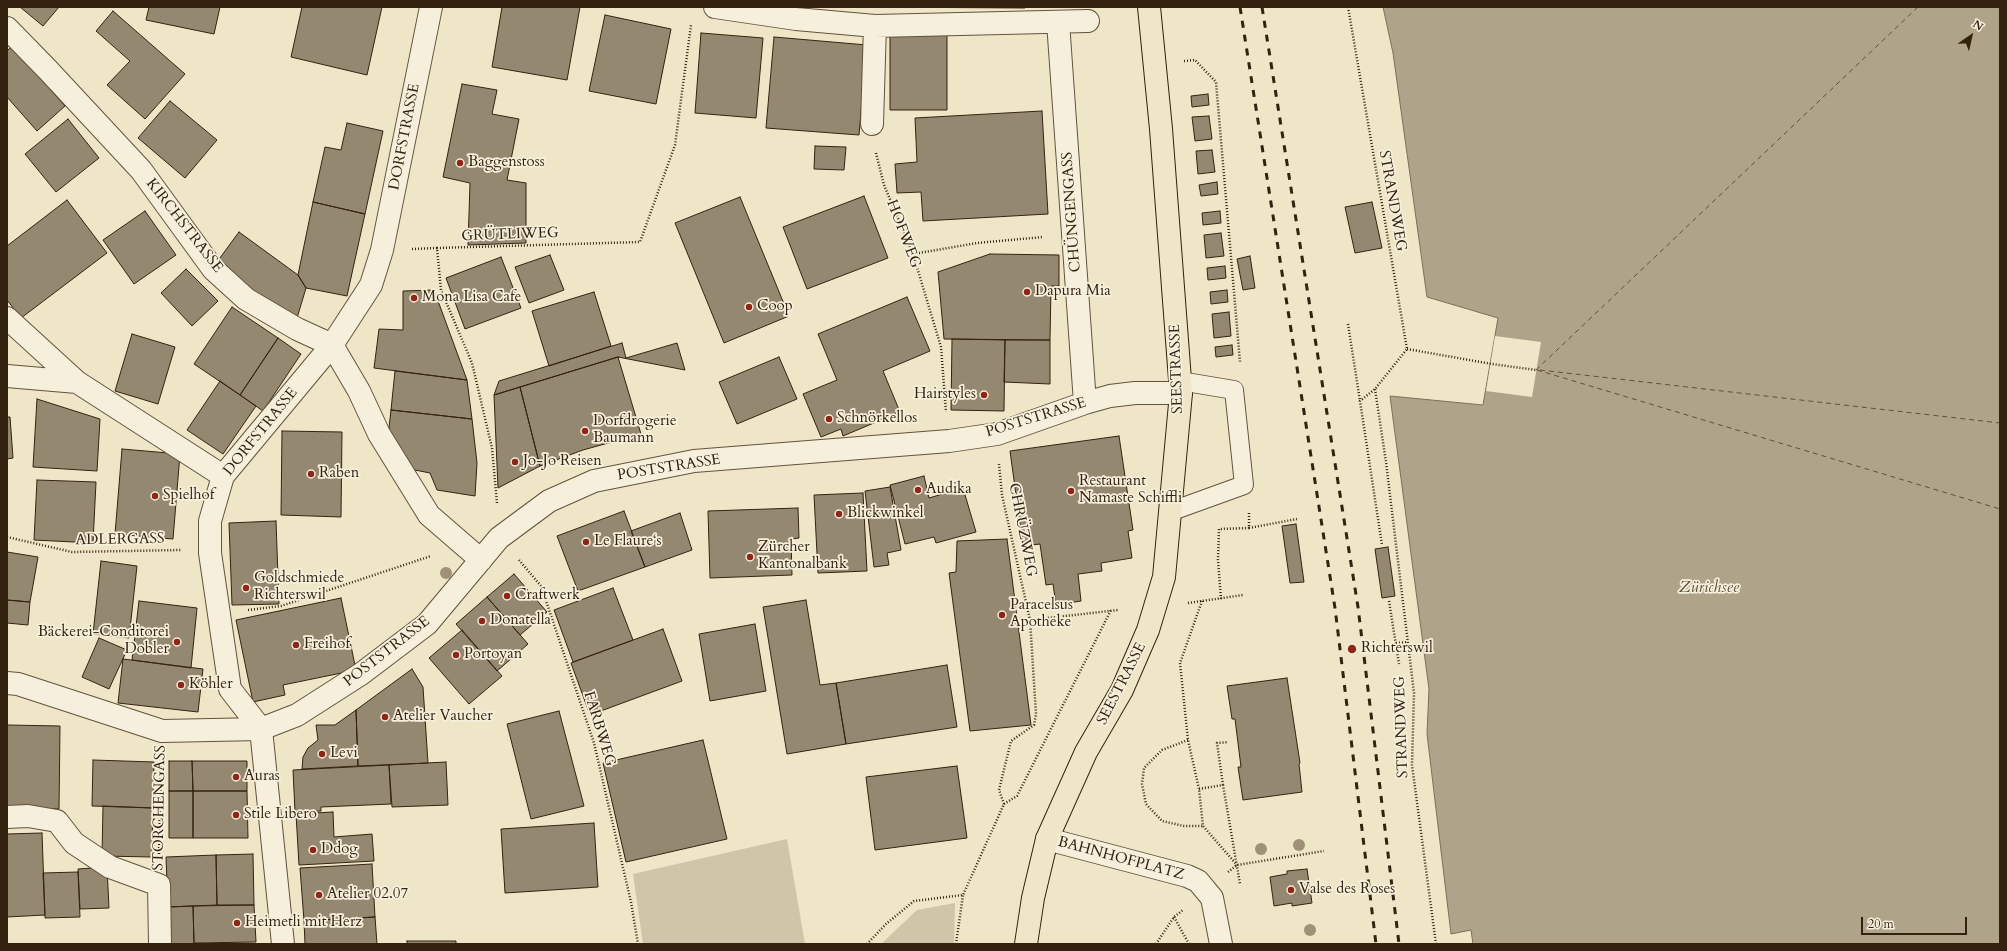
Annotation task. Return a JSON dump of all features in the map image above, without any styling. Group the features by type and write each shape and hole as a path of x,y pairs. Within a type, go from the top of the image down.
{"main road":[{"name":"SEESTRASSE","path":"1026,944 1032,898 1047,839 1086,752 1122,690 1148,630 1164,577 1172,511 1181,387 1149,7"}],"street":[{"name":"DORFSTRASSE","path":"261,729 230,689 210,553 210,521 223,476 332,345 371,285 382,250 431,7"},
{"path":"715,7 797,13 875,26 1088,21"},
{"name":"CHÜNGENGASS","path":"1058,22 1085,403"},
{"path":"872,124 875,26"},
{"name":"KIRCHSTRASSE","path":"7,28 141,170 213,269 246,298 297,329 332,345"},
{"path":"7,318 78,382 223,476"},
{"path":"332,345 360,391 378,434 429,515 481,560"},
{"path":"7,376 78,382"},
{"name":"POSTSTRASSE","path":"261,729 297,715 362,674 427,624 499,538 549,501 594,481 694,461 949,441 997,434 1085,403 1110,396 1181,387"},
{"path":"7,683 18,684 162,731 261,729 283,944"},
{"name":"STORCHENGASS","path":"7,817 28,816 57,821 74,843 110,867 159,885 160,944"},
{"name":"BAHNHOFPLATZ","path":"1047,839 1187,876 1198,882 1212,898 1222,944"}],"lane":[{"path":"1172,511 1244,485 1234,390 1181,387"}],"path":[{"name":"STRANDWEG","path":"1348,7 1407,349"},
{"name":"GRÜTLIWEG","path":"499,538 492,448 472,362 441,290 437,248 640,242 675,145 691,22"},
{"path":"1154,64 1196,60 1216,82 1240,364 1234,390"},
{"name":"HOFWEG","path":"872,124 876,155 884,185 913,254 941,348 949,441"},
{"path":"913,254 977,243 1073,234"},
{"path":"1348,324 1382,545"},
{"path":"1360,401 1375,390 1407,349 1536,370"},
{"name":"STRANDWEG","path":"1375,390 1386,462 1414,693 1412,765 1436,944"},
{"name":"CHRÜZWEG","path":"997,434 1002,494 1030,620 1036,714 1034,725 1011,741 999,790 1004,804"},
{"path":"1244,485 1248,506 1249,528"},
{"path":"1221,599 1218,560 1219,529 1249,528 1298,518"},
{"name":"ADLERGASS","path":"7,537 72,552 192,550 210,553"},
{"name":"FARBWEG","path":"499,538 541,586 594,743 631,902 638,944"},
{"path":"218,613 281,606 432,556"},
{"path":"1188,603 1243,595"},
{"path":"1202,601 1180,663 1188,740 1199,789 1203,826 1237,866"},
{"path":"1389,601 1399,664"},
{"path":"956,944 963,895 1004,804 1017,796 1110,610"},
{"path":"1030,620 1118,610"},
{"path":"1396,644 1408,642"},
{"name":"STORCHENGASS","path":"159,885 162,731"},
{"path":"1188,740 1162,750 1144,768 1142,784 1146,804 1162,821 1184,826 1203,826"},
{"path":"1228,742 1217,743 1241,889"},
{"path":"1199,789 1223,785"},
{"path":"867,944 886,924 914,902 963,895"},
{"path":"1174,917 1189,944"}],"shaded area":[{"path":"787,839 805,944 643,944 633,874"},
{"path":"955,903 954,944 881,944 917,910"}],"water":[{"name":"Zürichsee","path":"1383,7 2000,7 2000,944 1473,944 1471,930 1451,934 1427,734 1429,689 1390,396 1483,405 1498,318 1427,297 1393,53"}],"pier":[{"path":"1495,336 1541,342 1532,397 1486,391"}],"building":[{"path":"20,7 59,7 43,26"},
{"path":"149,7 220,7 214,34 146,20"},
{"path":"302,7 382,7 367,75 291,57"},
{"path":"502,7 580,7 567,80 492,67"},
{"path":"861,7 1025,7 1025,8"},
{"path":"113,11 185,74 145,119 107,85 130,61 96,31"},
{"path":"605,15 671,29 656,104 589,91"},
{"path":"890,31 947,31 947,110 890,110"},
{"path":"701,33 763,38 756,118 695,113"},
{"path":"774,37 867,45 859,135 766,128"},
{"path":"12,46 65,106 37,131 7,97 7,51"},
{"path":"462,84 497,90 492,114 519,119 507,180 526,183 526,243 468,245 470,183 443,177"},
{"path":"1208,94 1209,105 1192,107 1191,96"},
{"path":"170,101 217,140 185,178 138,138"},
{"path":"1042,111 1048,214 923,221 921,192 897,193 895,164 917,162 915,118"},
{"path":"1209,116 1212,139 1195,141 1192,117"},
{"path":"68,119 99,158 56,192 25,154"},
{"path":"347,123 383,131 365,214 313,202 325,147 341,150"},
{"path":"815,146 846,147 844,170 814,169"},
{"path":"1212,150 1215,172 1198,174 1196,151"},
{"path":"1217,182 1218,194 1201,196 1199,185"},
{"path":"864,196 888,258 807,289 783,227"},
{"path":"740,197 789,316 724,343 675,223"},
{"path":"67,200 107,253 21,318 7,300 7,246"},
{"path":"313,202 365,214 347,296 306,288 298,275"},
{"path":"1372,202 1382,248 1355,253 1345,207"},
{"path":"145,211 176,255 134,284 103,240"},
{"path":"1220,211 1221,223 1203,225 1202,213"},
{"path":"239,232 298,275 306,288 297,318 214,266"},
{"path":"1221,233 1224,256 1206,258 1204,235"},
{"path":"990,254 1059,255 1059,286 1051,286 1050,340 944,339 938,272"},
{"path":"550,255 564,290 529,303 515,267"},
{"path":"1250,256 1255,288 1243,290 1237,259"},
{"path":"501,257 521,308 465,329 446,278"},
{"path":"1225,266 1226,278 1208,280 1207,268"},
{"path":"186,269 218,301 192,326 161,293"},
{"path":"434,290 467,380 374,368 379,329 403,330 403,291"},
{"path":"1227,290 1228,302 1211,304 1210,292"},
{"path":"594,292 611,346 549,366 532,311"},
{"path":"907,297 930,351 883,371 900,412 843,436 841,429 821,437 803,394 837,380 818,334"},
{"path":"232,307 278,338 240,395 194,364"},
{"path":"1229,312 1231,336 1214,338 1212,314"},
{"path":"132,334 175,347 158,404 115,391"},
{"path":"278,338 301,354 263,411 240,395"},
{"path":"952,339 1005,340 1004,411 951,410"},
{"path":"1005,340 1050,340 1050,384 1004,382"},
{"path":"622,343 626,358 677,343 685,370 618,357 494,395 499,381"},
{"path":"1232,345 1233,355 1216,357 1215,347"},
{"path":"618,357 641,434 583,450 540,466 520,387"},
{"path":"779,357 797,399 737,424 719,382"},
{"path":"395,371 467,380 472,419 391,410"},
{"path":"220,381 256,406 223,454 187,430"},
{"path":"520,387 540,466 498,488 494,395"},
{"path":"37,399 100,419 97,471 33,467"},
{"path":"391,410 472,419 477,463 475,496 437,490 430,473 410,469 388,437"},
{"path":"7,417 10,417 13,458 7,459"},
{"name":"Raben","path":"282,431 342,432 341,517 281,515"},
{"name":"Restaurant Namaste Schiffli","path":"1119,436 1133,530 1128,531 1132,558 1101,563 1102,571 1078,574 1081,601 1056,605 1053,584 1046,585 1040,544 1023,546 1010,451"},
{"path":"122,449 180,454 173,539 115,534"},
{"path":"924,476 929,498 963,488 976,532 936,543 934,537 905,544 890,485"},
{"path":"37,480 96,482 93,543 34,540"},
{"path":"890,487 901,550 887,553 889,565 874,567 865,491"},
{"path":"863,493 867,571 818,573 814,495"},
{"name":"Zürcher Kantonalbank","path":"798,508 799,538 791,539 792,575 710,578 708,511"},
{"path":"624,511 645,567 578,591 557,536"},
{"path":"680,513 692,550 645,567 631,531"},
{"path":"276,521 279,604 232,605 229,523"},
{"path":"1296,524 1304,582 1290,583 1282,526"},
{"path":"1007,539 1031,725 970,731 949,573 956,572 957,541"},
{"path":"1388,547 1395,596 1382,598 1375,549"},
{"path":"7,552 38,557 30,602 7,600"},
{"path":"101,561 137,566 129,638 93,634"},
{"path":"514,574 547,612 520,635 487,597"},
{"path":"613,588 633,640 573,662 554,610"},
{"path":"487,597 528,644 497,671 456,624"},
{"name":"Freihof","path":"341,598 356,670 283,685 285,695 253,702 236,620"},
{"path":"7,600 30,602 28,625 7,623"},
{"path":"806,600 820,685 836,683 846,744 787,754 763,607"},
{"path":"139,601 197,608 191,668 132,660"},
{"path":"755,624 766,691 710,701 699,634"},
{"path":"663,629 682,681 590,715 571,663"},
{"path":"462,630 502,676 469,704 429,658"},
{"path":"99,638 127,650 109,689 82,677"},
{"path":"123,659 203,669 198,712 118,703"},
{"path":"947,665 957,727 846,744 836,683"},
{"path":"412,669 423,687 428,763 358,766 356,710"},
{"path":"1287,678 1300,763 1302,792 1243,800 1238,767 1241,767 1235,719 1232,719 1227,686"},
{"path":"356,710 358,766 302,769 303,757 308,748 318,740 316,725 335,725"},
{"path":"559,711 584,806 531,819 507,724"},
{"path":"7,725 60,726 59,809 7,808"},
{"path":"703,740 727,839 626,862 603,763"},
{"path":"93,760 154,762 153,808 92,806"},
{"path":"169,761 192,761 193,791 169,791"},
{"path":"192,761 247,761 247,791 193,791"},
{"path":"446,762 448,805 392,807 389,765"},
{"path":"389,765 391,804 321,807 321,811 295,812 293,770"},
{"path":"957,766 967,838 875,850 866,777"},
{"path":"169,791 193,791 193,838 169,838"},
{"path":"193,791 247,791 248,838 193,838"},
{"path":"103,806 153,808 152,857 102,856"},
{"path":"333,812 334,837 372,834 374,861 299,865 296,814"},
{"path":"594,823 598,887 505,893 501,829"},
{"path":"42,833 45,915 7,917 7,834"},
{"path":"253,854 254,905 217,905 216,855"},
{"path":"216,855 217,905 168,907 166,857"},
{"path":"372,864 375,917 304,921 300,868"},
{"path":"107,867 109,908 80,909 78,869"},
{"name":"Valse des Roses","path":"1307,869 1312,903 1292,906 1292,903 1274,906 1270,877 1287,874 1287,871"},
{"path":"78,872 80,917 45,918 43,873"},
{"path":"254,905 256,942 194,943 193,906"},
{"path":"193,906 194,944 169,944 168,907"},
{"path":"375,917 377,944 305,944 304,921"},
{"path":"407,941 456,941 456,944 407,944"}],"ferry route":[{"path":"1536,370 1918,7"},
{"path":"1537,370 2000,509"},
{"path":"1540,370 2000,423"}],"railway":[{"path":"1240,7 1335,608 1376,944"},
{"path":"1262,7 1358,607 1399,944"}],"place":[{"name":"Baggenstoss","path":"460,163"},
{"name":"Dapura Mia","path":"1027,292"},
{"name":"Mona Lisa Cafe","path":"414,298"},
{"name":"Coop","path":"749,307"},
{"name":"Hairstyles","path":"984,395"},
{"name":"Schnörkellos","path":"829,419"},
{"name":"Dorfdrogerie Baumann","path":"585,431"},
{"name":"Jo-Jo Reisen","path":"515,462"},
{"name":"Raben","path":"311,474"},
{"name":"Audika","path":"918,490"},
{"name":"Restaurant Namaste Schiffli","path":"1071,491"},
{"name":"Spielhof","path":"155,496"},
{"name":"Blickwinkel","path":"839,514"},
{"name":"Le Flaure‘s","path":"586,542"},
{"name":"Zürcher Kantonalbank","path":"750,557"},
{"name":"Goldschmiede Richterswil","path":"246,588"},
{"name":"Craftwerk","path":"507,596"},
{"name":"Paracelsus Apotheke","path":"1002,615"},
{"name":"Donatella","path":"482,621"},
{"name":"Bäckerei-Conditorei Dobler","path":"177,642"},
{"name":"Freihof","path":"296,645"},
{"name":"Richterswil","path":"1352,649"},
{"name":"Portoyan","path":"456,655"},
{"name":"Köhler","path":"181,685"},
{"name":"Atelier Vaucher","path":"385,717"},
{"name":"Levi","path":"322,754"},
{"name":"Auras","path":"236,777"},
{"name":"Stile Libero","path":"236,815"},
{"name":"Ddog","path":"313,850"},
{"name":"Valse des Roses","path":"1291,890"},
{"name":"Atelier 02.07","path":"319,895"},
{"name":"Heimetli mit Herz","path":"237,923"}]}
